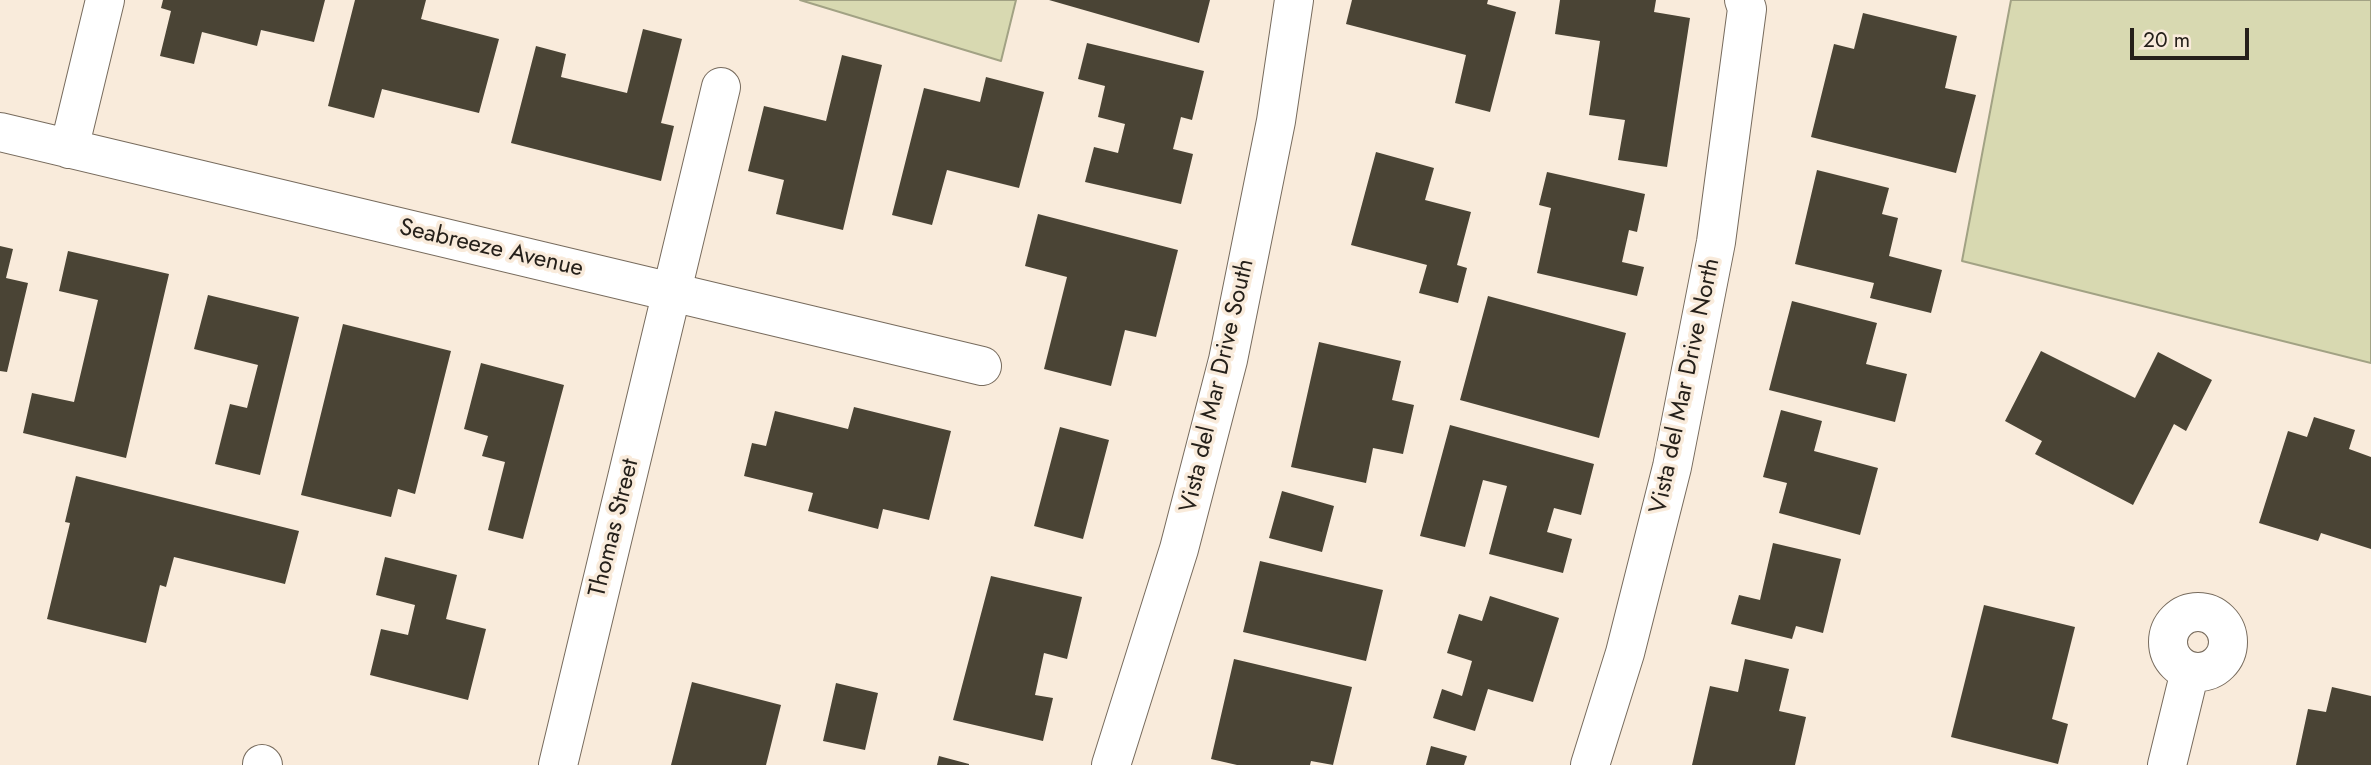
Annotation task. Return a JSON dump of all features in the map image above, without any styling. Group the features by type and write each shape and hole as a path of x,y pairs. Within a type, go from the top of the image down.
{"street":[{"path":"69,149 105,0"},
{"name":"Vista del Mar Drive South","path":"1111,765 1179,549 1228,360 1276,121 1293,0"},
{"name":"Vista del Mar Drive North","path":"1590,765 1625,653 1672,467 1716,242 1747,9 1744,0"},
{"name":"Thomas Street","path":"558,765 721,87"},
{"name":"Seabreeze Avenue","path":"0,132 982,366"},
{"path":"2167,765 2190,671"}],"shaded area":[{"path":"800,0 1016,0 1001,61"},
{"path":"2011,0 2371,0 2371,363 1962,261"}],"building":[{"path":"163,0 325,0 314,42 261,30 257,46 202,32 194,64 160,56 171,11 161,8"},
{"path":"355,0 426,0 421,19 499,39 479,113 382,89 374,118 328,106"},
{"path":"1049,0 1210,0 1199,43"},
{"path":"1352,0 1488,0 1487,4 1516,12 1490,112 1455,103 1466,55 1346,24"},
{"path":"1560,0 1656,0 1654,12 1690,18 1667,167 1618,160 1625,120 1589,115 1600,41 1555,34"},
{"path":"1863,13 1957,36 1945,88 1976,95 1956,173 1811,137 1834,44 1854,49"},
{"path":"643,29 682,39 661,123 674,126 661,181 511,143 536,46 566,54 561,77 627,93"},
{"path":"1087,43 1204,71 1192,120 1181,117 1173,149 1193,154 1181,204 1085,182 1094,147 1118,153 1125,124 1098,117 1105,86 1078,79"},
{"path":"842,55 882,65 843,230 776,214 784,180 748,171 764,106 826,121"},
{"path":"986,77 1044,92 1019,188 947,170 932,225 892,215 924,88 980,102"},
{"path":"1376,152 1434,168 1425,200 1471,212 1457,265 1467,268 1458,303 1419,293 1427,265 1351,245"},
{"path":"1817,170 1889,188 1882,214 1898,218 1889,256 1942,270 1931,313 1870,298 1874,283 1795,264"},
{"path":"1547,172 1645,194 1637,232 1629,230 1622,262 1644,267 1637,296 1537,273 1551,208 1539,205"},
{"path":"1038,214 1178,250 1156,337 1125,330 1111,386 1044,369 1067,277 1025,266"},
{"path":"0,246 13,249 6,278 28,283 7,372 0,371"},
{"path":"68,251 169,274 126,458 23,433 32,393 74,402 98,300 59,291"},
{"path":"208,295 299,317 260,475 215,464 230,404 247,408 258,365 194,349"},
{"path":"1488,296 1626,333 1599,438 1460,400"},
{"path":"1792,301 1877,323 1866,364 1907,374 1895,422 1769,390"},
{"path":"343,324 451,351 415,494 398,489 391,517 301,495"},
{"path":"1319,342 1401,361 1392,400 1414,405 1403,454 1373,448 1366,483 1291,467"},
{"path":"2041,351 2135,398 2158,352 2212,380 2186,431 2174,424 2133,505 2035,454 2042,441 2005,421"},
{"path":"481,363 564,385 523,539 488,530 505,462 482,456 488,436 464,429"},
{"path":"854,407 951,431 929,520 883,509 878,529 808,511 813,493 744,476 752,443 766,446 775,411 848,429"},
{"path":"1781,410 1822,421 1814,451 1878,468 1860,535 1779,513 1787,483 1763,477"},
{"path":"2314,417 2355,430 2349,449 2371,457 2371,549 2321,533 2318,541 2259,523 2288,431 2307,437"},
{"path":"1450,425 1594,464 1581,515 1554,508 1547,532 1572,539 1563,573 1489,554 1507,486 1483,480 1465,547 1420,536"},
{"path":"1060,427 1109,440 1083,539 1034,526"},
{"path":"76,476 299,531 285,584 174,557 166,587 160,585 146,643 47,619 70,523 65,522"},
{"path":"1282,491 1334,506 1322,552 1269,538"},
{"path":"1773,543 1841,559 1823,633 1796,626 1792,639 1731,624 1739,595 1760,600"},
{"path":"385,557 457,575 446,619 486,629 468,700 370,675 381,629 408,635 415,605 376,595"},
{"path":"1260,561 1383,590 1366,661 1243,632"},
{"path":"991,576 1082,597 1067,659 1044,653 1035,695 1053,698 1043,741 953,720"},
{"path":"1490,596 1559,618 1533,702 1488,689 1475,731 1433,718 1442,689 1462,696 1472,661 1447,653 1459,614 1482,621"},
{"path":"1984,605 2075,627 2052,719 2068,724 2058,764 1951,737"},
{"path":"1234,659 1352,687 1333,765 1311,761 1310,765 1237,765 1211,759"},
{"path":"1745,659 1789,669 1779,711 1806,717 1795,765 1692,765 1710,686 1738,692"},
{"path":"692,682 781,705 766,765 671,765"},
{"path":"836,683 878,693 865,750 823,741"},
{"path":"2332,687 2371,696 2371,765 2296,765 2308,709 2326,712"},
{"path":"1431,746 1467,756 1464,765 1426,765"},
{"path":"939,756 969,764 969,765 937,765"}]}
